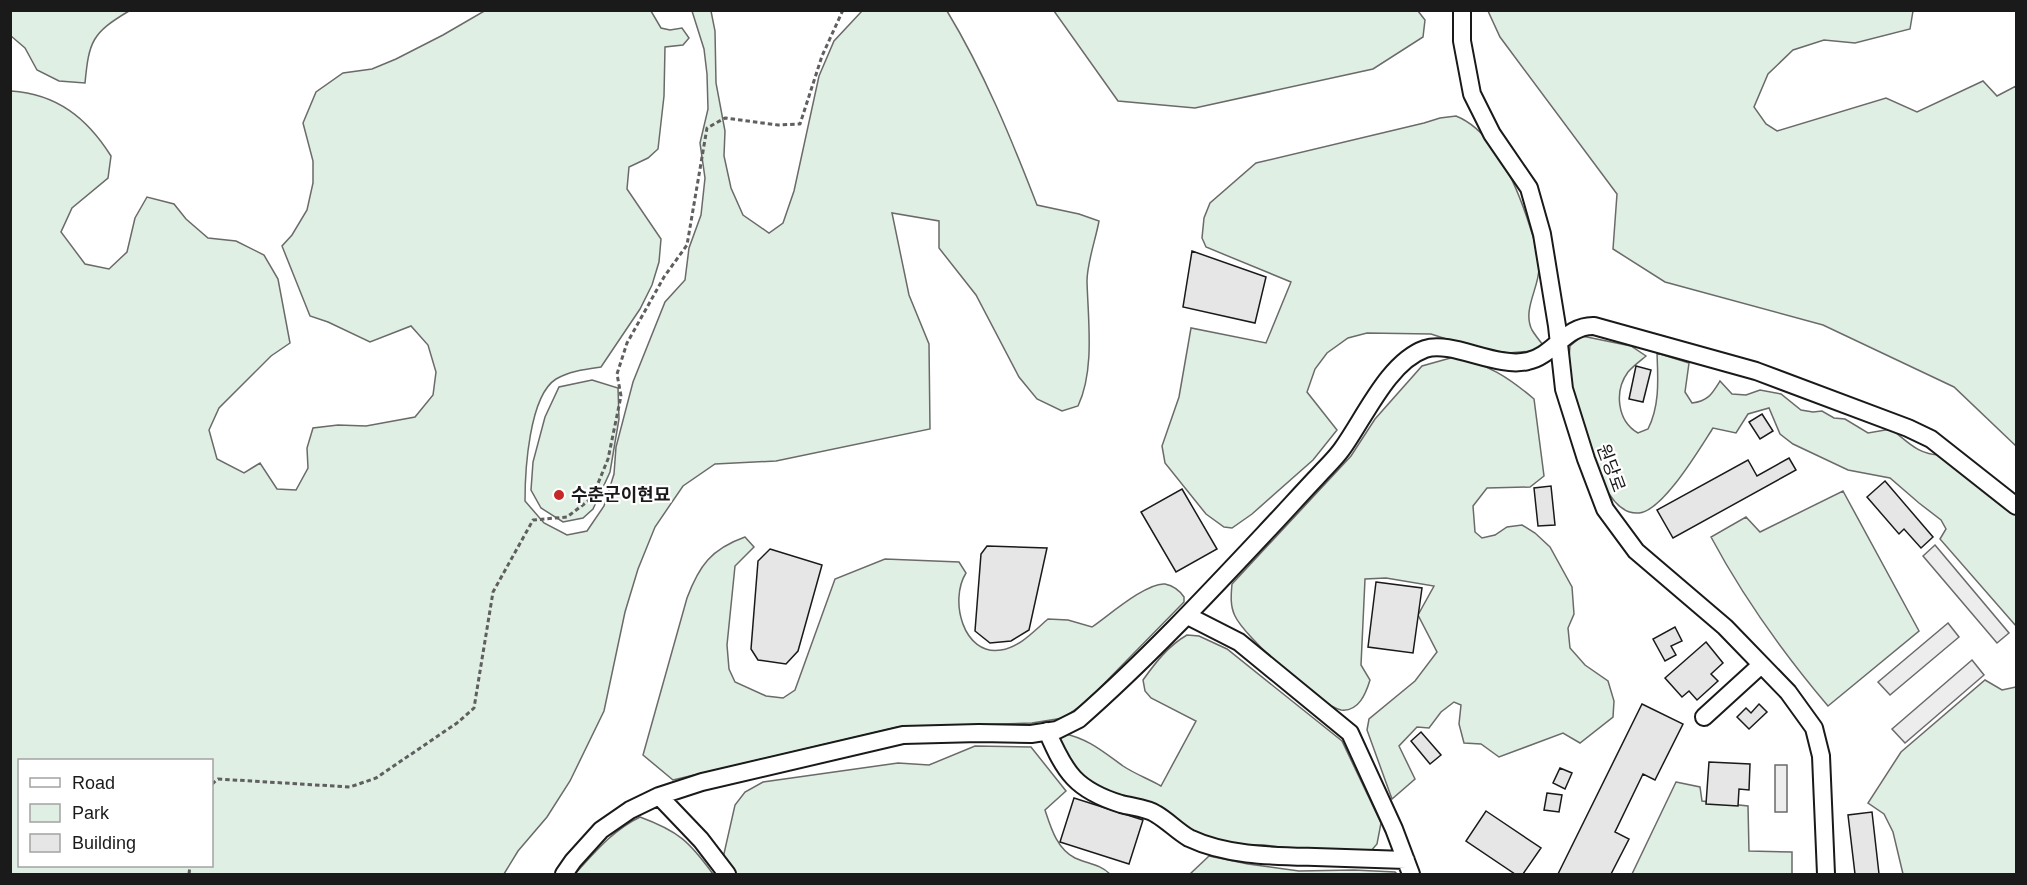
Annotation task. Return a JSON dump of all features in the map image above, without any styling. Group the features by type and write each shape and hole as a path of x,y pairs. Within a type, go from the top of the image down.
{"lane":[{"name":"원당로","path":"1462,10 1462,42 1472,94 1492,134 1529,188 1542,234 1559,340 1564,389 1586,459 1605,509 1636,551 1725,627 1788,692 1814,728 1821,756 1826,874"},
{"path":"564,874 601,830 630,810 659,796 702,782 903,735 1031,734 1057,730 1079,719 1188,616 1341,451 1382,388 1402,363 1426,349 1444,348 1506,362 1527,362 1542,356 1559,340 1584,326 1594,326 1756,371 1908,428 1931,439 2016,506"},
{"path":"1047,731 1060,760 1077,783 1095,794 1118,803 1156,813 1173,828 1191,838 1249,854 1408,867 1350,733 1239,642 1188,616"},
{"path":"1704,717 1761,665"},
{"path":"659,796 701,840 727,874"}],"path":[{"path":"213,783 218,779 350,787 376,778 457,723 474,708 493,592 533,520 567,517 592,498 608,459 621,396 617,374 627,343 664,277 687,245 707,128 728,118 778,126 800,124 822,56 843,10"}],"green space":[{"path":"486,10 651,11 661,28 670,30 682,28 689,38 683,45 665,47 664,96 658,149 648,158 629,167 627,189 661,239 659,262 652,285 640,309 601,367 572,372 556,379 547,388 534,417 526,472 525,501 544,523 567,535 587,531 604,506 614,474 616,447 633,382 665,302 685,280 689,248 701,215 705,178 700,143 708,109 707,74 704,49 692,11 711,11 715,31 716,83 725,131 724,156 731,188 743,215 769,233 783,223 794,191 819,76 834,41 862,11 947,11 996,106 1037,205 1099,221 1087,274 1089,361 1087,377 1078,406 1062,411 1037,399 1019,377 976,295 939,248 939,221 892,213 909,295 929,344 930,429 776,461 715,464 683,486 655,527 638,569 625,612 604,711 570,781 547,817 518,851 504,874 11,874 11,91 43,97 69,110 92,130 111,156 108,178 72,208 61,232 85,264 109,269 127,252 135,218 147,197 174,204 186,219 208,238 236,241 264,255 278,279 290,343 271,356 219,408 209,430 217,459 244,473 260,463 277,489 296,490 308,468 307,448 313,428 338,425 366,426 415,417 433,395 436,372 428,345 411,326 370,342 310,316 282,246 292,235 307,210 313,183 313,161 303,123 316,92 343,73 372,69 396,59"},
{"path":"10,11 129,11 107,26 95,40 88,57 85,83 59,81 37,70 25,48 11,36"},
{"path":"1054,11 1418,11 1425,20 1423,37 1373,69 1195,108 1118,101"},
{"path":"1488,11 1913,11 1910,29 1855,43 1824,40 1793,50 1768,74 1754,107 1766,124 1777,131 1886,98 1917,112 1983,81 1997,96 2016,86 2016,446 1954,387 1823,325 1665,282 1613,249 1617,194 1500,37"},
{"path":"1456,116 1470,124 1494,148 1504,163 1519,196 1535,242 1539,263 1529,322 1543,345 1533,351 1508,353 1468,346 1431,334 1367,333 1348,338 1327,353 1315,369 1307,392 1337,430 1313,460 1252,514 1232,528 1224,527 1206,514 1165,463 1162,446 1179,397 1191,328 1266,343 1291,282 1206,247 1202,238 1204,218 1210,203 1256,163"},
{"path":"1582,336 1631,346 1646,356 1628,372 1619,396 1626,421 1638,433 1648,429 1655,411 1657,353 1689,363 1685,392 1692,403 1702,401 1709,396 1720,381 1732,394 1746,395 1760,390 1781,394 1801,410 1822,411 1834,418 1845,419 1868,433 1891,429 1919,450 1940,455 2016,513 2016,626 1940,539 1946,529 1941,520 1890,478 1848,470 1793,444 1780,434 1769,408 1748,414 1736,433 1713,428 1680,477 1659,502 1649,510 1639,513 1627,511 1616,503 1600,478 1572,389 1569,370 1570,346"},
{"path":"1454,357 1477,363 1497,372 1534,399 1544,476 1530,487 1487,488 1473,506 1475,532 1482,538 1495,535 1507,527 1522,525 1550,547 1572,587 1574,614 1568,628 1570,648 1585,665 1608,681 1614,701 1613,717 1580,743 1563,733 1499,757 1481,744 1464,743 1459,724 1461,705 1454,702 1441,712 1429,728 1417,727 1399,746 1415,779 1392,799 1367,730 1369,719 1415,681 1437,652 1418,615 1434,586 1386,578 1365,579 1361,665 1370,680 1361,701 1353,708 1341,710 1331,706 1301,684 1252,639 1233,612 1232,584 1351,456 1375,419 1422,366"},
{"path":"592,380 618,388 619,419 610,472 593,509 583,518 563,522 541,508 531,490 533,462 545,417 559,387"},
{"path":"1843,491 1919,631 1828,706 1765,624 1711,537 1746,517 1760,532"},
{"path":"745,537 754,547 735,566 727,645 729,669 735,682 766,696 783,698 795,690 835,579 885,559 959,562 966,573 959,597 963,624 977,644 988,650 1001,650 1014,646 1048,619 1068,620 1092,627 1138,594 1157,585 1165,584 1174,587 1184,597 1184,602 1086,702 1063,718 1032,723 898,727 673,780 643,755 687,598 696,577 708,560 723,547"},
{"path":"1187,635 1199,636 1227,649 1342,741 1381,823 1377,844 1370,852 1319,852 1264,845 1236,845 1208,839 1111,794 1088,780 1070,762 1058,743 1062,733 1088,742 1128,769 1161,786 1196,721 1151,698 1145,691 1143,680 1168,649"},
{"path":"1985,680 2002,690 2016,687 2016,874 1903,874 1893,832 1884,814 1868,803 1901,752"},
{"path":"975,746 1031,747 1066,791 1045,810 1059,844 1075,858 1098,866 1110,874 737,874 723,858 735,805 745,792 763,782 898,763 929,765"},
{"path":"1676,782 1700,787 1702,801 1748,806 1749,851 1792,852 1792,874 1632,874"},
{"path":"640,817 682,838 713,874 575,874 613,835"},
{"path":"1209,856 1299,871 1354,870 1395,872 1397,874 1190,874"}],"shaded area":[{"path":"1935,545 2009,633 1997,643 1923,556"},
{"path":"1948,623 1959,637 1890,695 1878,682"},
{"path":"1972,660 1984,675 1905,743 1892,729"},
{"path":"1775,765 1787,765 1787,812 1775,812"}],"building":[{"path":"1192,251 1266,277 1255,323 1183,307"},
{"path":"1636,366 1651,370 1643,402 1629,399"},
{"path":"1762,414 1773,431 1760,439 1749,422"},
{"path":"1789,458 1796,470 1673,538 1657,510 1748,460 1757,476"},
{"path":"1885,481 1933,537 1921,548 1904,529 1899,534 1867,497"},
{"path":"1551,486 1555,525 1538,526 1534,488"},
{"path":"1182,489 1217,549 1176,572 1141,512"},
{"path":"987,546 1047,548 1029,630 1011,641 990,643 975,631 981,554"},
{"path":"770,549 822,565 798,651 786,664 758,660 751,649 758,561"},
{"path":"1376,582 1422,588 1413,653 1368,647"},
{"path":"1675,627 1682,641 1671,646 1676,655 1665,661 1653,639"},
{"path":"1706,642 1723,663 1711,674 1718,681 1697,700 1689,691 1682,697 1665,678"},
{"path":"1642,704 1683,724 1655,780 1643,774 1615,832 1629,839 1611,874 1558,874"},
{"path":"1759,704 1767,712 1749,729 1737,717 1746,708 1751,713"},
{"path":"1421,732 1441,755 1430,764 1411,741"},
{"path":"1709,762 1750,764 1749,790 1739,789 1738,806 1706,804"},
{"path":"1560,768 1572,773 1565,789 1553,783"},
{"path":"1547,793 1562,795 1559,812 1544,810"},
{"path":"1074,798 1143,820 1129,864 1060,842"},
{"path":"1486,811 1541,848 1523,874 1515,874 1466,841"},
{"path":"1872,812 1879,874 1855,874 1848,815"}],"place":[{"name":"수춘군이현묘","path":"559,495"}]}
